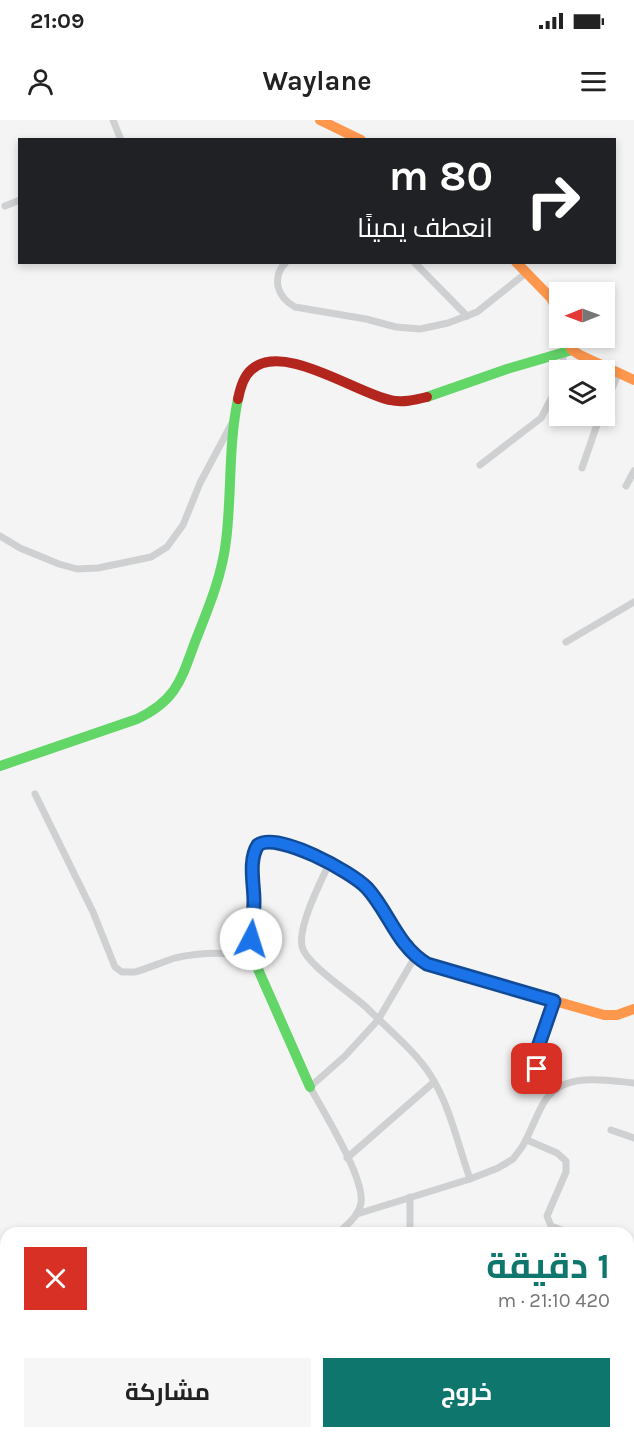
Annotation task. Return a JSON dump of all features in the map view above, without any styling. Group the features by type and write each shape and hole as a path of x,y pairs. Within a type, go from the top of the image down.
{"street":[{"path":"113,120 120,138"},
{"path":"320,120 358,138"},
{"path":"6,206 18,201"},
{"path":"285,264 278,275 278,288 284,300 295,307 409,329 431,327 468,316 489,303 522,267 549,296"},
{"path":"416,264 468,316"},
{"path":"566,360 568,348"},
{"path":"0,766 139,718 163,704 177,689 222,565 226,544 234,421 240,391 248,373 253,368 276,362 298,365 338,379 383,399 398,401 445,391 568,351 634,380"},
{"path":"615,381 619,372"},
{"path":"480,465 541,418 549,403"},
{"path":"0,536 20,548 77,569 98,568 151,557 167,547 188,516 207,468 234,421"},
{"path":"582,468 597,426"},
{"path":"626,486 634,471"},
{"path":"566,642 634,602"},
{"path":"35,794 93,912 112,961 118,970 128,973 135,972 176,958 196,954 229,953 251,956"},
{"path":"345,1227 357,1214 361,1202 361,1193 354,1172 310,1087 251,956 254,905 253,866 258,845 268,841 277,842 303,851 348,873 367,888 415,957 439,968 604,1015 617,1015 634,1009"},
{"path":"329,864 316,890 301,946 308,959 354,997 425,1068 444,1101 470,1179"},
{"path":"310,1087 328,1072 378,1020 415,957"},
{"path":"554,1001 536,1053 536,1062 539,1074 557,1089"},
{"path":"357,1214 470,1179 507,1163 518,1154 527,1140 543,1104 564,1084 586,1079 634,1083"},
{"path":"347,1158 434,1082"},
{"path":"611,1130 634,1138"},
{"path":"527,1140 557,1153 566,1161 566,1172 547,1216 554,1227"},
{"path":"410,1197 410,1227"}],"traffic: fast":[{"path":"427,397 507,369 572,350"},
{"path":"0,766 137,719 161,705 175,688 186,668 205,617 224,554 233,434 238,399"},
{"path":"310,1087 250,951 254,905 254,855 262,842 275,842 293,847 355,877 375,897 404,943 422,961 433,966"}],"traffic: slow":[{"path":"320,120 357,138"},
{"path":"518,264 549,296"},
{"path":"571,348 580,355 634,380"},
{"path":"433,966 604,1015 617,1015 634,1009"}],"traffic: jam":[{"path":"238,399 244,380 251,370 264,363 281,361 300,365 390,400 404,401 427,397"}],"route":[{"path":"251,939 255,849 262,842 268,841 303,851 348,873 367,888 415,957 439,968 554,1001 536,1053 537,1069"}]}
